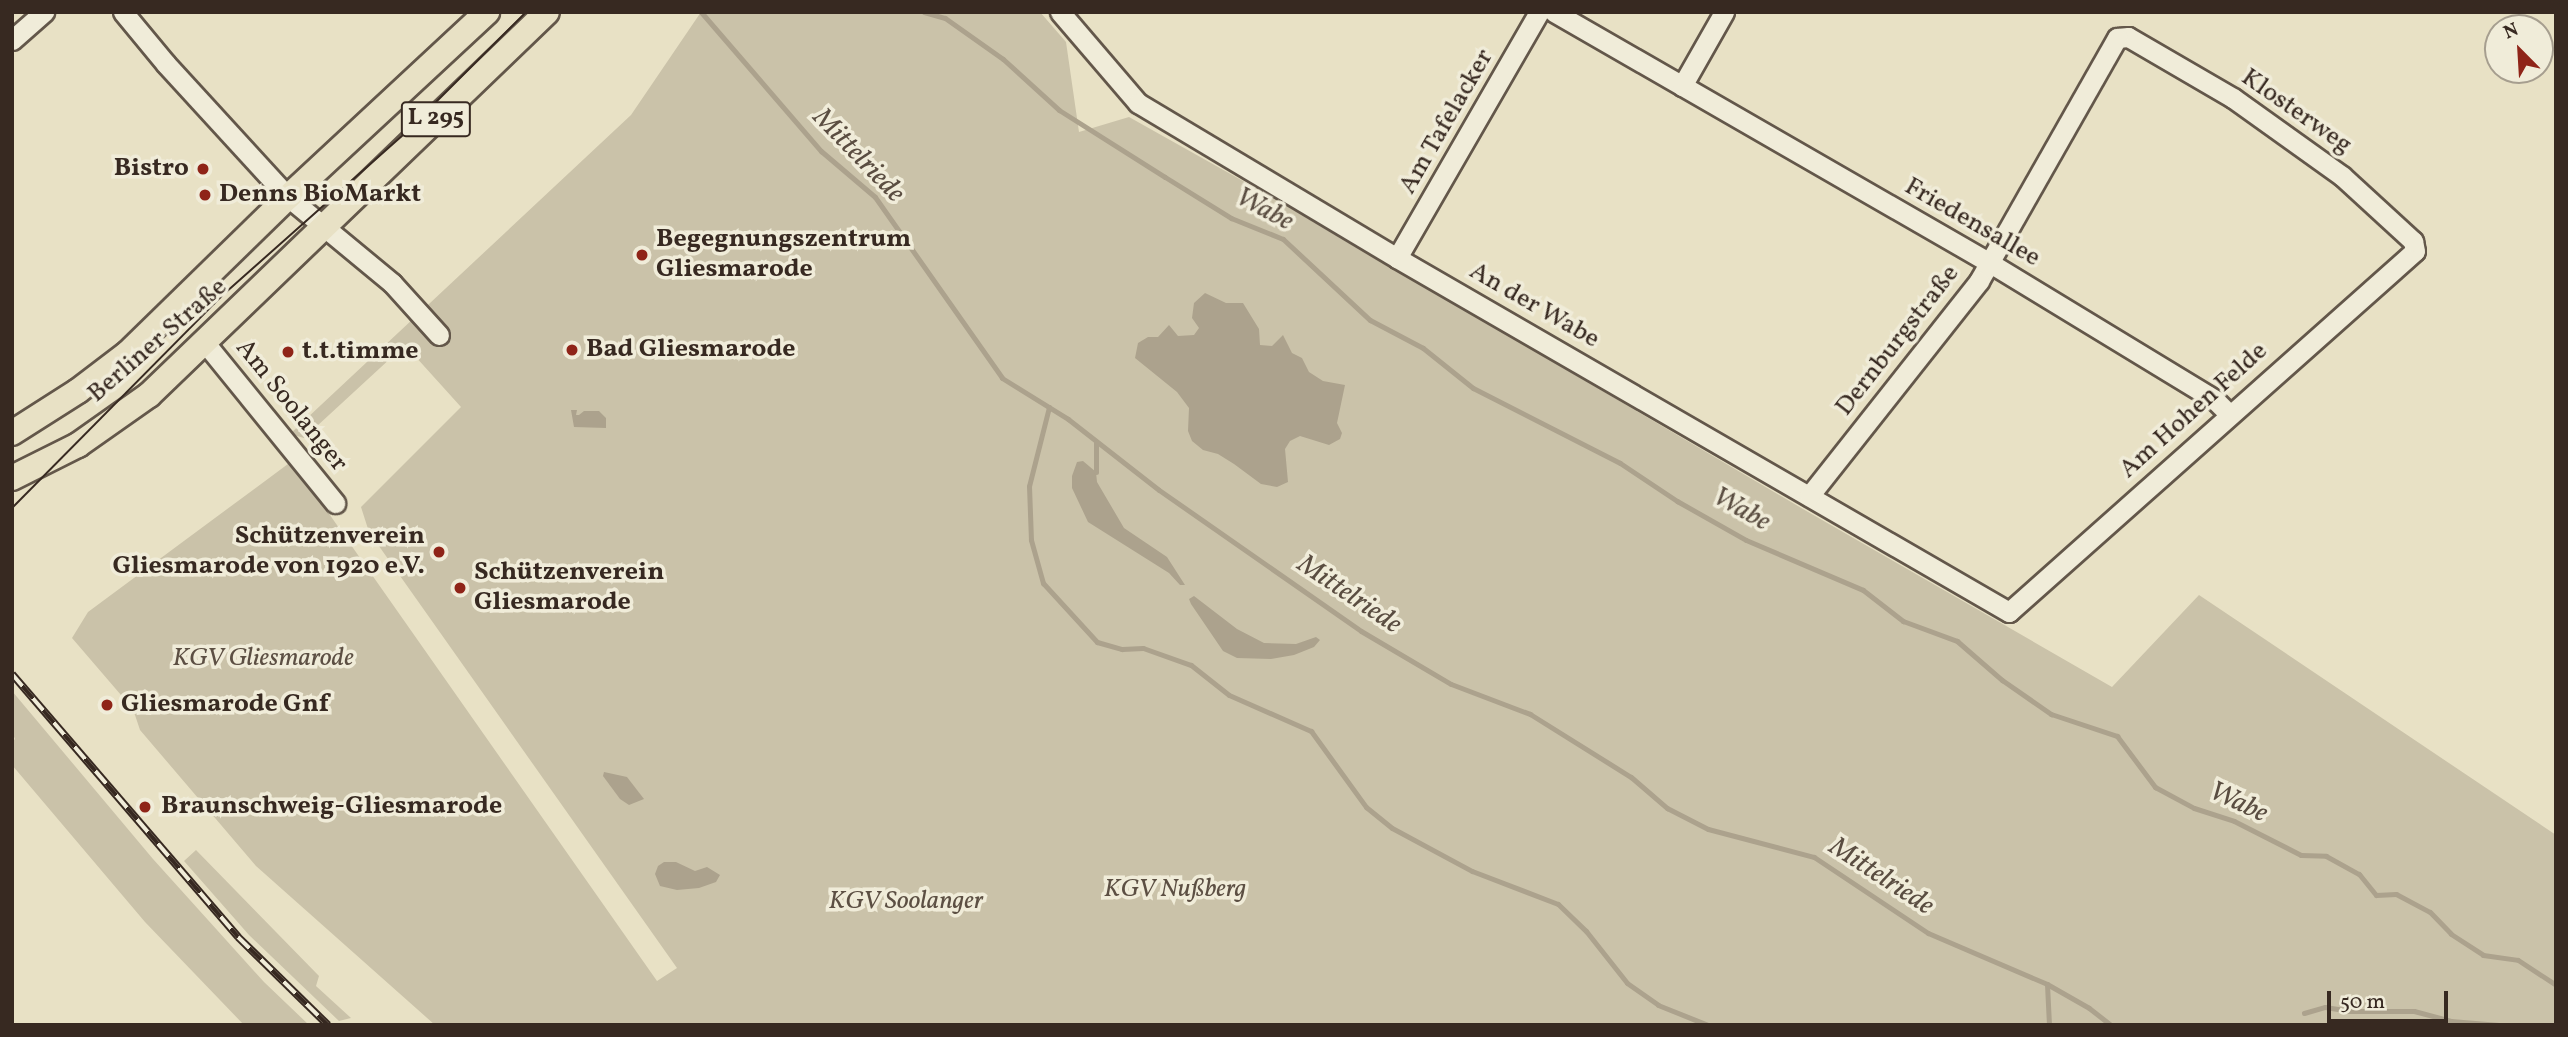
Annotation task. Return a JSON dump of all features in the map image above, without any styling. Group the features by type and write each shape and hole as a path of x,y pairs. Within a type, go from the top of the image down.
{"main road":[{"name":"Berliner Straße","path":"12,433 78,391 128,353 288,197 487,12"},
{"name":"Berliner Straße","path":"12,478 70,449 120,417 206,344 547,12"}],"street":[{"path":"12,40 44,12"},
{"path":"123,12 166,64 288,197 327,226 392,283 439,335"},
{"name":"An der Wabe","path":"1060,12 1138,103 1397,258 2009,612"},
{"name":"Am Tafelacker","path":"1397,258 1539,12"},
{"name":"Friedensallee","path":"1554,12 1990,263 2215,400 2229,414"},
{"path":"1682,86 1724,12"},
{"name":"Klosterweg","path":"2128,37 2233,98 2342,176 2413,240 2415,251"},
{"name":"Dernburgstraße","path":"1809,496 1990,263 2117,38 2128,37"},
{"name":"Am Hohen Felde","path":"2009,612 2415,251"},
{"name":"Am Soolanger","path":"206,344 335,503"}],"green space":[{"path":"701,12 1040,12 1066,42 1079,132 1129,117 1309,218 1803,509 2112,687 2199,595 2556,835 2556,1025 435,1025 256,866 140,730 133,709 72,638 88,612 292,461 657,981 677,968 369,532 361,507 461,407 405,345 304,438 290,434 631,115"},
{"path":"12,691 153,859 264,982 309,1025 244,1025 145,922 12,765 12,742 15,739 12,732"},
{"path":"196,850 319,976 316,986 351,1018 339,1021 249,935 184,861"}],"shaded area":[{"path":"1205,293 1226,303 1243,303 1259,329 1260,345 1272,346 1283,335 1292,353 1302,358 1309,372 1323,381 1345,385 1337,423 1342,433 1340,439 1329,445 1300,436 1290,441 1285,449 1288,482 1277,487 1261,484 1218,454 1203,450 1192,441 1188,431 1189,408 1177,392 1135,358 1138,343 1148,337 1158,337 1169,325 1178,336 1194,335 1199,328 1192,318 1194,303"},
{"path":"571,410 577,410 576,415 584,411 599,411 606,418 606,428 574,427"},
{"path":"1083,461 1096,472 1097,482 1124,528 1167,557 1185,585 1180,585 1169,573 1088,522 1072,488 1072,476 1077,462"},
{"path":"1194,596 1237,629 1264,643 1296,644 1316,637 1320,640 1314,647 1294,655 1271,659 1237,658 1223,651 1191,604 1189,599"},
{"path":"604,772 627,777 644,799 629,805 620,799 603,776"},
{"path":"664,862 676,862 695,871 707,867 720,875 716,882 699,888 677,890 660,886 655,874 658,866"}],"waterway":[{"name":"Mittelriede","path":"701,12 821,151 875,197 1002,378 1068,419 1159,490 1361,631 1451,684 1530,714 1631,777 1667,808 1708,829 1814,857 1928,933 2047,984 2089,1008 2111,1025"},
{"name":"Wabe","path":"924,12 945,18 1003,59 1059,110 1231,218 1283,239 1370,320 1423,348 1473,388 1620,463 1677,501 1746,540 1863,590 1903,621 1957,641 2002,680 2051,714 2117,736 2155,787 2194,808 2234,821 2301,855 2326,856 2359,874 2376,895 2396,894 2430,912 2451,934 2483,955 2518,960 2556,985"},
{"path":"1049,407 1029,486 1031,540 1043,583 1097,642 1122,649 1143,648 1191,665 1229,695 1311,731 1366,807 1392,828 1472,871 1558,904 1586,931 1627,983 1658,1005 1708,1025"},
{"path":"1096,442 1096,472"},
{"path":"2047,984 2049,1025"},
{"path":"2304,1013 2325,1007 2349,1011 2414,1011 2451,1021 2499,1025"}],"tram line":[{"path":"12,508 225,293 405,133 526,12"}],"railway":[{"path":"12,674 238,937 328,1025"}],"place":[{"name":"Bistro","path":"203,169"},
{"name":"Denns BioMarkt","path":"205,195"},
{"name":"Begegnungszentrum Gliesmarode","path":"642,255"},
{"name":"Bad Gliesmarode","path":"572,350"},
{"name":"t.t.timme","path":"288,352"},
{"name":"Schützenverein Gliesmarode von 1920 e.V.","path":"439,552"},
{"name":"Schützenverein Gliesmarode","path":"460,588"},
{"name":"Gliesmarode Gnf","path":"107,705"},
{"name":"Braunschweig-Gliesmarode","path":"145,807"}],"park label":[{"name":"KGV Gliesmarode","path":"263,659"},
{"name":"KGV Nußberg","path":"1175,890"},
{"name":"KGV Soolanger","path":"906,902"}]}
